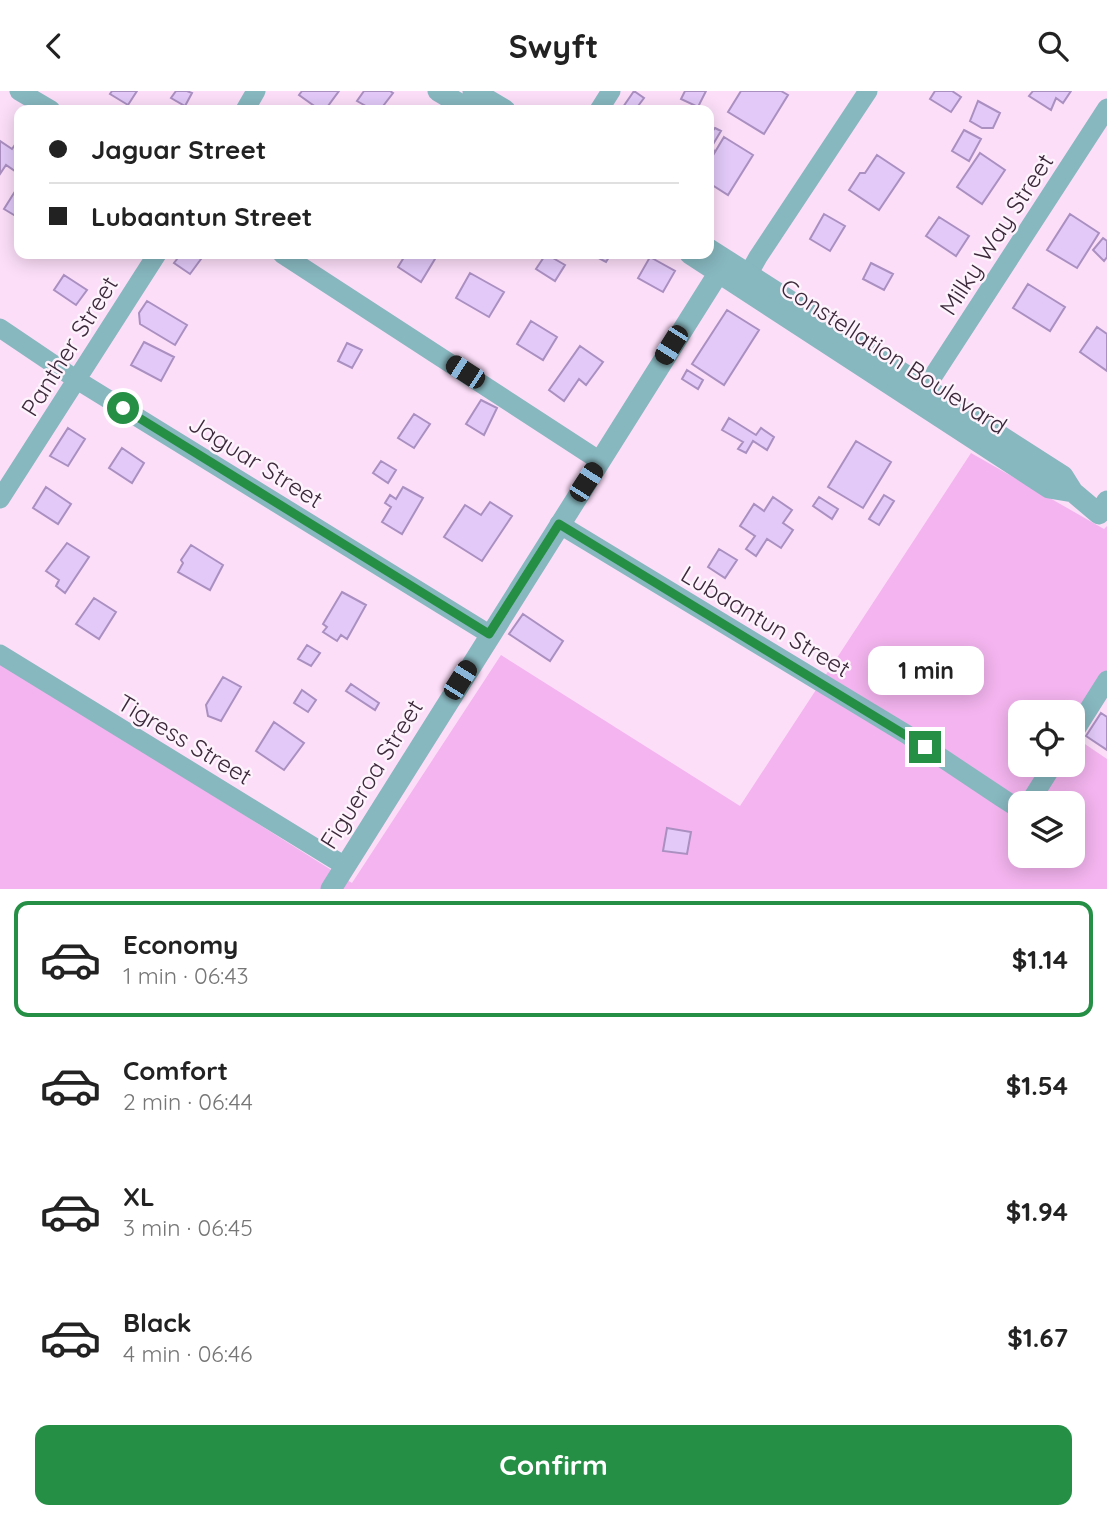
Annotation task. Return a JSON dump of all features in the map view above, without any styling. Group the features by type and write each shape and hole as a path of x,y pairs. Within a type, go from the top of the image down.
{"street":[{"path":"19,91 43,105"},
{"path":"438,91 462,105"},
{"path":"473,91 497,105"},
{"path":"745,281 758,257 868,91"},
{"name":"Milky Way Street","path":"926,387 1107,108"},
{"name":"Panther Street","path":"0,499 154,259"},
{"path":"290,259 600,461"},
{"name":"Constellation Boulevard","path":"717,261 1049,488 1073,492"},
{"name":"Figueroa Street","path":"331,889 600,461 717,261"},
{"name":"Constellation Boulevard","path":"745,281 926,387 1062,476 1073,492 1104,512"},
{"name":"Jaguar Street","path":"0,328 77,380 489,634"},
{"name":"Lubaantun Street","path":"559,524 1008,798"},
{"name":"Tigress Street","path":"0,654 345,866"},
{"path":"1085,715 1107,680"}],"shaded area":[{"path":"971,453 1104,529 1107,526 1107,697 1085,731 1085,700 1008,700 1008,777 1085,777 1085,744 1107,759 1107,889 0,889 0,661 352,883 501,655 740,806"}],"building":[{"path":"112,91 137,91 128,105 110,94"},
{"path":"176,91 192,93 186,105 171,98"},
{"path":"302,91 339,91 329,105 313,105 299,95"},
{"path":"364,91 393,93 384,105 364,105 357,101"},
{"path":"634,91 644,98 639,105 624,105"},
{"path":"685,91 706,91 699,105 681,99"},
{"path":"741,91 781,91 788,95 764,134 728,112"},
{"path":"935,91 952,91 961,97 951,112 930,99"},
{"path":"1033,91 1071,91 1063,103 1056,98 1051,110 1029,96"},
{"path":"978,101 1000,113 993,128 982,128 970,121"},
{"path":"714,129 721,131 714,143"},
{"path":"964,130 981,139 969,161 952,151"},
{"path":"724,137 753,155 728,195 714,186 714,154"},
{"path":"0,141 12,149 14,146 14,170 6,165 0,174"},
{"path":"980,153 1005,170 982,204 957,187"},
{"path":"877,155 904,173 879,210 849,190"},
{"path":"14,193 14,215 4,209"},
{"path":"824,214 845,226 830,251 810,239"},
{"path":"1070,214 1099,233 1077,268 1047,250"},
{"path":"939,217 969,236 956,256 926,236"},
{"path":"1103,238 1107,241 1107,257 1104,261 1093,250"},
{"path":"177,259 201,259 190,274 174,263"},
{"path":"403,259 435,259 421,282 398,267"},
{"path":"543,259 555,259 565,265 555,281 536,269"},
{"path":"649,259 675,271 663,292 638,278"},
{"path":"871,263 893,274 884,290 863,279"},
{"path":"470,273 504,292 489,317 456,298"},
{"path":"64,275 87,290 76,305 54,290"},
{"path":"1028,284 1065,307 1050,331 1013,308"},
{"path":"147,301 187,325 175,345 140,324 139,313"},
{"path":"727,310 759,330 724,385 692,364"},
{"path":"531,321 557,337 543,360 517,344"},
{"path":"1097,327 1107,334 1107,371 1080,352"},
{"path":"144,342 174,357 161,381 131,365"},
{"path":"347,343 362,350 352,368 338,361"},
{"path":"580,346 603,362 586,385 579,379 564,401 549,390"},
{"path":"687,370 703,380 698,389 682,379"},
{"path":"481,400 497,408 484,435 466,424"},
{"path":"414,414 430,424 414,448 398,438"},
{"path":"729,418 756,435 761,428 774,437 767,450 753,441 746,453 738,449 743,442 722,430"},
{"path":"68,428 85,439 68,466 50,456"},
{"path":"856,441 891,462 863,508 828,487"},
{"path":"122,448 144,463 132,483 109,468"},
{"path":"381,461 396,470 388,483 373,473"},
{"path":"46,487 71,504 58,524 33,508"},
{"path":"403,487 423,498 402,534 382,522 391,507 385,503 390,495 396,499"},
{"path":"884,495 894,501 879,525 869,519"},
{"path":"773,497 792,510 783,523 793,530 781,548 767,539 756,556 746,549 755,536 740,526 754,504 764,511"},
{"path":"819,497 838,509 832,519 813,506"},
{"path":"490,502 512,516 482,561 444,537 465,505 481,515"},
{"path":"67,543 89,557 65,593 56,586 59,580 46,571"},
{"path":"191,545 223,565 210,590 178,572 183,563 181,560"},
{"path":"719,549 737,560 725,578 708,567"},
{"path":"342,592 366,605 347,639 341,635 337,641 323,632 327,627 323,624"},
{"path":"94,598 116,612 99,639 76,624"},
{"path":"523,614 563,641 550,661 509,634"},
{"path":"307,645 320,653 311,666 298,659"},
{"path":"223,677 241,687 221,721 208,716 206,705"},
{"path":"351,684 379,703 375,710 346,691"},
{"path":"302,690 316,700 308,712 294,703"},
{"path":"1101,713 1107,717 1107,750 1086,736"},
{"path":"274,722 304,743 284,770 256,751"},
{"path":"667,828 691,832 687,854 663,851"}],"route":[{"path":"123,408 489,634 559,524 925,747"}]}
